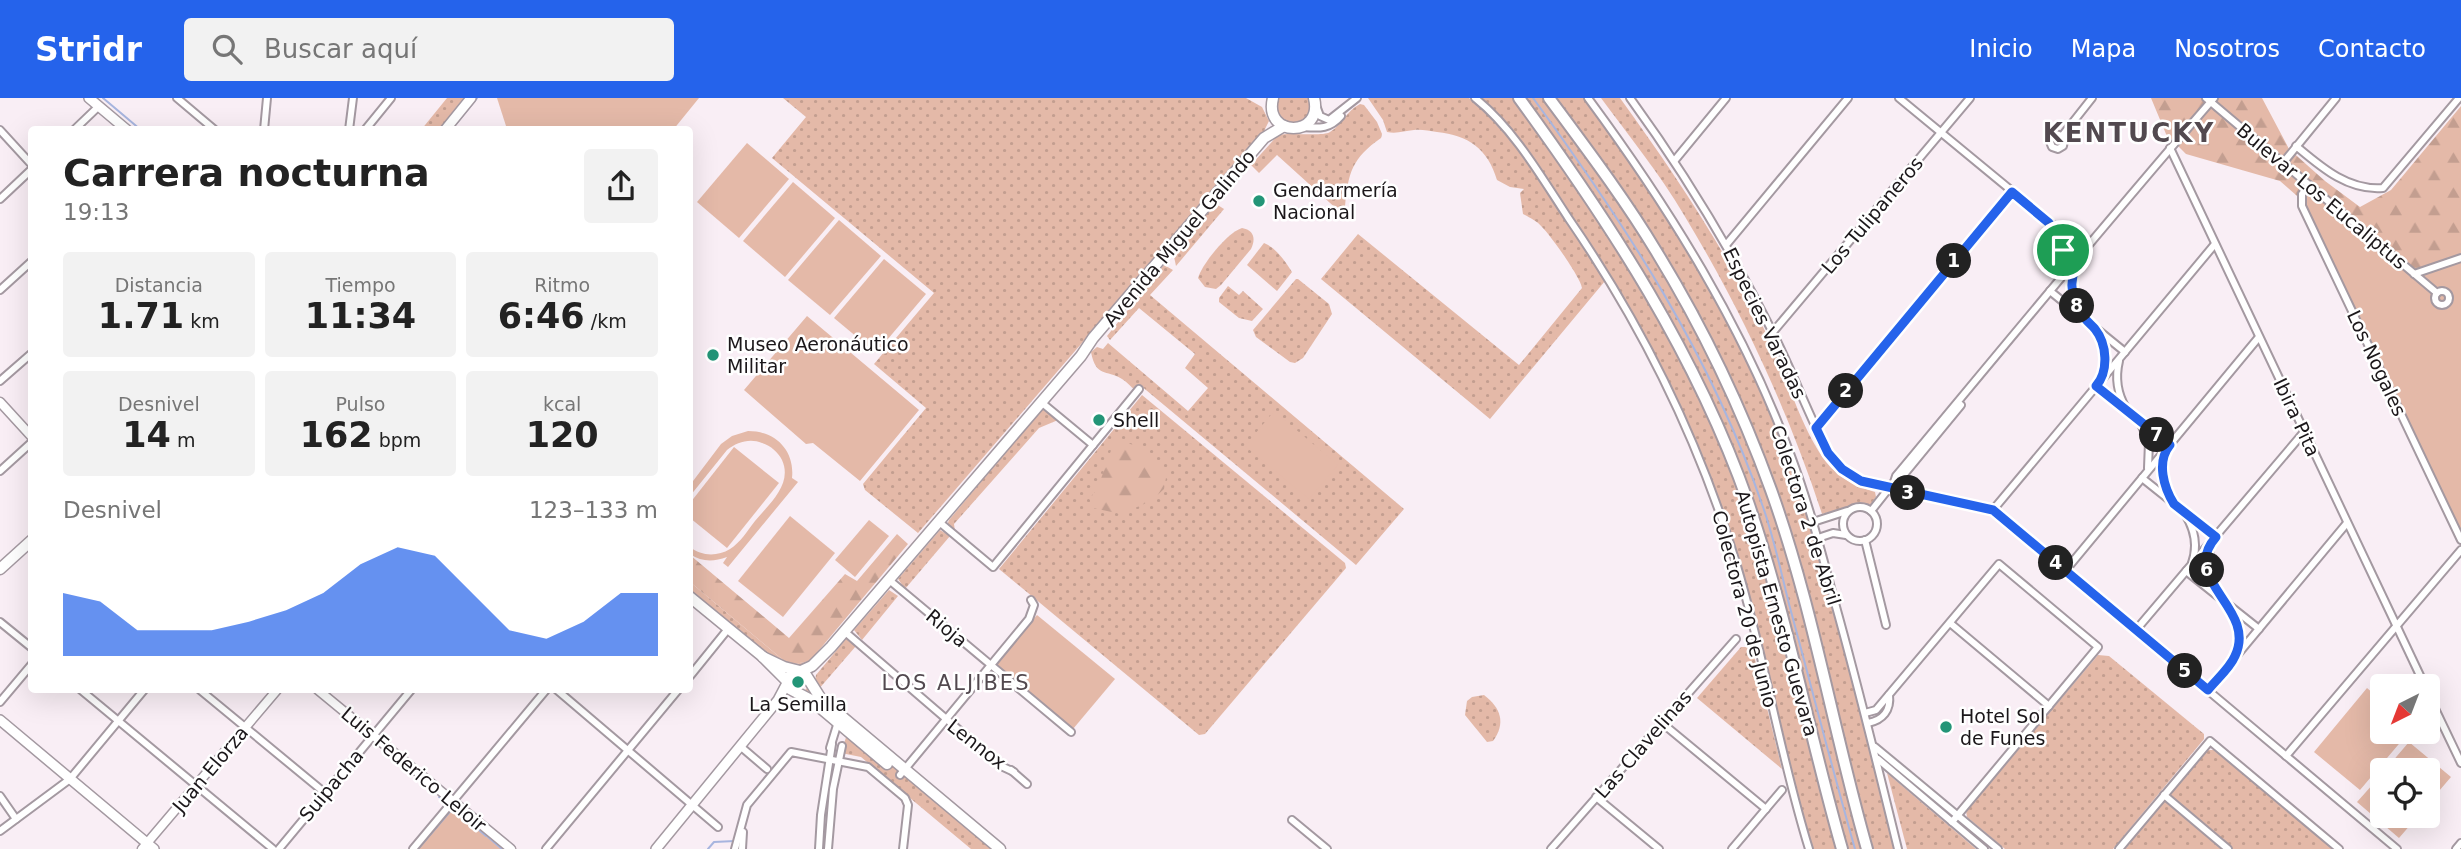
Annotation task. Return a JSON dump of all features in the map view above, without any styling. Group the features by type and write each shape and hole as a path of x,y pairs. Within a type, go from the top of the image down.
{"highway":[{"name":"Autopista Ernesto Guevara","path":"1549,98 1655,249 1709,346 1745,425 1771,490 1798,574 1867,849"},
{"name":"Autopista Ernesto Guevara","path":"1520,101 1598,210 1644,282 1688,362 1721,434 1762,544 1842,849"}],"main road":[{"path":"89,98 122,126"},
{"path":"448,126 471,98"},
{"path":"1263,98 1277,121 1292,128 1301,127 1313,117 1315,101"},
{"name":"Avenida Miguel Galindo","path":"799,671 812,666 831,647 1089,347 1093,338 1264,138 1270,126 1273,98"},
{"name":"Avenida Miguel Galindo","path":"1264,138 1284,126"},
{"path":"0,569 28,547"},
{"path":"693,600 763,657 787,682 790,689 845,724"},
{"name":"Avenida Miguel Galindo","path":"810,682 831,647"},
{"path":"763,657 807,674 821,699 845,724 990,849"},
{"path":"656,849 778,700 790,675 799,671"},
{"path":"778,700 808,689 810,682"},
{"path":"0,720 148,847"},
{"path":"902,772 1000,849"}],"street":[{"path":"177,98 210,126"},
{"path":"265,126 267,98"},
{"path":"350,126 353,98"},
{"path":"368,126 391,98"},
{"path":"1301,127 1324,128 1331,125 1357,98"},
{"name":"Colectora 20 de Junio","path":"1475,98 1520,148 1608,278 1661,374 1686,429 1719,509 1737,566 1809,849"},
{"name":"Colectora 2 de Abril","path":"1588,98 1674,219 1713,287 1751,362 1791,456 1818,538 1874,746 1898,849"},
{"name":"Especies Varadas","path":"1630,98 1675,160 1726,245 1773,332 1828,453 1842,469 1861,481 1889,489 1993,510 2397,849"},
{"path":"1675,160 1726,98"},
{"path":"1726,245 1848,98"},
{"path":"1899,98 2085,251"},
{"name":"Los Tulipaneros","path":"1773,332 1970,98"},
{"path":"2062,136 2092,98"},
{"path":"2283,163 2336,98"},
{"path":"2296,146 2330,175 2375,189 2384,188 2459,98"},
{"path":"1871,511 1896,476 2210,99"},
{"name":"Bulevar Los Eucaliptus","path":"2210,99 2437,293"},
{"path":"1315,101 1320,116 1329,120 1346,108"},
{"path":"78,126 99,107"},
{"path":"351,121 360,126"},
{"path":"0,130 28,162"},
{"name":"Ibira Pita","path":"2170,148 2419,674"},
{"path":"0,199 28,171"},
{"name":"Los Nogales","path":"2309,185 2302,194 2302,206 2458,528 2461,540"},
{"path":"1816,428 2012,192"},
{"path":"2049,223 2067,259 2077,261"},
{"path":"2058,283 2063,253 2071,242 2075,243"},
{"path":"1993,510 2215,244"},
{"path":"2414,274 2461,258"},
{"path":"2059,300 2068,300 2073,292 2077,261"},
{"path":"0,290 28,265"},
{"path":"2058,283 2073,292 2085,320"},
{"path":"2051,292 2115,344 2120,357 2117,385 2106,394"},
{"path":"2094,328 2104,354 2112,362 2120,357"},
{"path":"2065,570 2259,337"},
{"path":"2115,344 2104,354 2100,382 2106,394 2162,439 2165,450 2163,478 2161,485 2152,487"},
{"path":"0,381 28,356"},
{"path":"2100,382 2113,379 2129,412"},
{"path":"938,521 993,568 1139,389"},
{"path":"1040,401 1093,445"},
{"path":"0,402 28,435"},
{"path":"2136,418 2150,443 2146,473 2152,487 2207,530 2213,540 2205,577 2196,579"},
{"path":"2136,630 2304,432"},
{"path":"2150,443 2157,438 2162,439"},
{"path":"0,471 28,444"},
{"path":"2151,451 2158,455 2165,450"},
{"path":"2146,473 2154,470 2163,478 2174,504"},
{"path":"1813,522 1860,507 1871,511 1877,525 1873,534 1864,540 1855,540 1840,533 1818,538"},
{"path":"1848,535 1843,525 1845,515 1849,511"},
{"path":"2184,512 2195,539 2190,567 2196,579 2259,629"},
{"path":"2208,690 2347,523"},
{"path":"2195,539 2202,529 2207,530"},
{"path":"2195,539 2206,546 2213,540"},
{"path":"1864,540 1886,625"},
{"path":"2286,756 2461,550"},
{"path":"2190,567 2199,562 2207,570 2219,596"},
{"path":"1865,713 1876,710 1890,699 1999,564 2098,647 1952,822"},
{"name":"Rioja","path":"888,579 1071,732"},
{"path":"902,772 1029,619 1034,605 1031,600"},
{"path":"2227,603 2239,630 2250,639"},
{"path":"2235,657 2241,623 2250,621"},
{"path":"0,622 28,645"},
{"path":"1950,623 2049,706"},
{"path":"693,672 728,629"},
{"name":"Lennox","path":"844,631 1001,765 1027,784"},
{"name":"Las Clavelinas","path":"1550,849 1736,639"},
{"path":"0,702 28,669"},
{"path":"85,693 273,849"},
{"path":"0,831 70,779 141,693"},
{"path":"204,693 325,793"},
{"name":"Juan Elorza","path":"148,847 273,693"},
{"name":"Luis Federico Leloir","path":"322,693 511,849"},
{"name":"Suipacha","path":"279,849 408,693"},
{"path":"413,849 543,693"},
{"path":"561,693 718,827"},
{"path":"546,849 676,693"},
{"path":"1868,723 1878,720 1888,709 1890,699"},
{"path":"2440,719 2461,763"},
{"path":"1662,723 1766,809"},
{"path":"819,849 829,753 845,724"},
{"path":"828,849 830,816 845,724"},
{"path":"2119,849 2210,741 2339,849"},
{"path":"740,746 767,768"},
{"path":"1874,746 1998,849"},
{"path":"735,849 747,805 791,752 868,767 905,798 908,805 903,849"},
{"path":"1876,758 1984,849"},
{"path":"1732,849 1782,790"},
{"path":"2164,795 2228,849"},
{"path":"0,796 16,819"},
{"path":"1596,797 1659,849"},
{"path":"742,849 744,820"},
{"path":"1292,820 1327,849"},
{"path":"2456,849 2461,843"}],"green space":[{"path":"447,98 467,98 444,126 424,126"},
{"path":"497,98 699,98 676,126 506,126"},
{"path":"783,98 1246,98 1262,107 1269,121 1263,133 918,533 865,490 863,484 926,408 874,364 934,293 772,158 806,117"},
{"path":"1278,98 1310,98 1309,113 1301,122 1290,123 1278,114"},
{"path":"1368,98 1469,98 1526,160 1605,281 1490,419 1321,279 1358,234 1519,365 1582,288 1565,257 1546,232 1538,223 1523,214 1520,193 1524,189 1510,187 1497,180 1482,152 1458,136 1419,130 1387,132 1383,120"},
{"path":"1475,98 1588,98 1713,287 1791,456 1818,538 1898,849 1809,849 1737,566 1691,440 1633,322 1520,148"},
{"path":"1601,98 1620,98 1680,185 1718,244 1752,305 1817,448 1831,468 1842,477 1875,492 1876,497 1871,504 1859,504 1822,514 1778,398 1725,287 1675,200"},
{"path":"2151,98 2262,98 2289,149 2360,207 2391,190 2461,106 2461,254 2415,271 2401,287 2280,181 2186,154 2166,134"},
{"path":"1360,104 1364,105 1377,122 1382,134 1353,167 1345,207 1340,212 1277,155 1259,173 1251,165 1278,135 1330,132"},
{"path":"747,143 789,179 739,238 697,202"},
{"path":"793,182 835,218 785,277 743,241"},
{"path":"2309,185 2414,274 2461,258 2461,540 2302,206 2302,194"},
{"path":"1216,204 1224,209 1176,266 1173,252"},
{"path":"839,220 881,256 830,315 788,280"},
{"path":"1242,228 1253,236 1251,249 1221,285 1216,289 1205,287 1198,278 1205,265 1223,242"},
{"path":"1264,243 1276,251 1292,272 1277,291 1247,265"},
{"path":"884,259 926,294 876,353 834,318"},
{"path":"1164,265 1173,270 1150,295 1404,509 1356,565 1140,385 1135,390 1122,379 1102,372 1096,366 1091,352 1097,347 1103,349 1108,343 1188,411 1208,388 1185,368 1195,354 1139,308 1110,340 1107,336"},
{"path":"1296,279 1329,304 1332,314 1303,358 1295,363 1256,337 1253,330"},
{"path":"1228,286 1239,295 1243,291 1263,309 1252,321 1239,318 1219,302"},
{"path":"807,316 919,410 860,481 813,443 806,444 744,390"},
{"path":"1142,395 1345,563 1346,568 1205,734 1199,735 999,569"},
{"path":"1045,409 1058,420 1039,428 954,524 955,531 947,525 1041,410"},
{"path":"1274,411 1338,465 1309,499 1245,446"},
{"path":"748,431 775,439 787,451 792,478 798,482 728,567 723,563 727,557 703,560 693,556 693,549 704,554 715,554 725,552 737,543 773,501 782,485 785,469 778,454 765,444 744,442 727,450 693,492 693,481 721,444 732,436"},
{"path":"1114,442 1138,447 1167,472 1164,489 1151,501 1121,514 1093,508 1089,498 1097,490"},
{"path":"734,447 779,483 727,548 693,520 693,499"},
{"path":"790,516 835,553 783,617 738,581"},
{"path":"869,520 889,536 855,577 835,560"},
{"path":"940,530 950,536 905,589 898,579"},
{"path":"897,534 908,544 810,661 789,665 693,585 693,558 789,638 845,574 857,581"},
{"path":"693,585 789,665 810,661 820,650 823,653 805,667 790,667 760,651 693,596"},
{"path":"889,590 898,596 862,640 854,630"},
{"path":"1037,615 1115,679 1073,729 995,664"},
{"path":"846,639 856,646 818,690 816,675"},
{"path":"1741,647 1752,647 1782,769 1697,698"},
{"path":"2098,655 2109,656 2204,734 2204,739 2113,849 2005,849 1967,817 1966,811"},
{"path":"809,686 1000,849 971,849 861,757 841,753 848,731 802,693"},
{"path":"2367,688 2370,691 2370,744 2399,744 2387,758 2370,758 2370,778 2360,790 2314,752"},
{"path":"1484,695 1500,716 1497,734 1493,741 1487,742 1465,715 1467,701 1472,697"},
{"path":"2407,744 2411,744 2428,758 2395,758"},
{"path":"2206,750 2214,750 2333,849 2125,849"},
{"path":"2440,768 2451,777 2440,790"},
{"path":"1887,773 1976,849 1907,849"},
{"path":"2370,787 2370,813 2357,802"},
{"path":"453,805 506,849 416,849"},
{"path":"2387,828 2408,828 2399,838"}],"waterway":[{"path":"103,98 136,126"},
{"path":"454,126 477,98"},
{"path":"1533,98 1601,195 1664,294 1718,397 1742,451 1771,531 1855,849"},
{"path":"439,797 446,802"},
{"path":"452,807 486,836"},
{"path":"418,849 453,808"},
{"path":"488,837 502,849"},
{"path":"708,849 714,842 735,841"}],"place":[{"name":"Gendarmería Nacional","path":"1259,201"},
{"name":"Museo Aeronáutico Militar","path":"713,355"},
{"name":"Shell","path":"1099,420"},
{"name":"La Semilla","path":"798,682"},
{"name":"Hotel Sol de Funes","path":"1946,727"}],"district":[{"name":"KENTUCKY","path":"2129,133"},
{"name":"LOS ALJIBES","path":"956,683"}],"route":[{"path":"2012,192 2049,223 2063,250 2071,242 2086,252 2073,272 2073,294 2085,320 2094,328 2102,342 2104,350 2105,366 2096,386 2170,445 2165,450 2163,463 2169,497 2216,537 2210,543 2207,555 2208,573 2212,585 2234,614 2239,634 2235,657 2208,690 1993,510 1861,481 1842,469 1828,453 1816,428 2012,192"}]}
